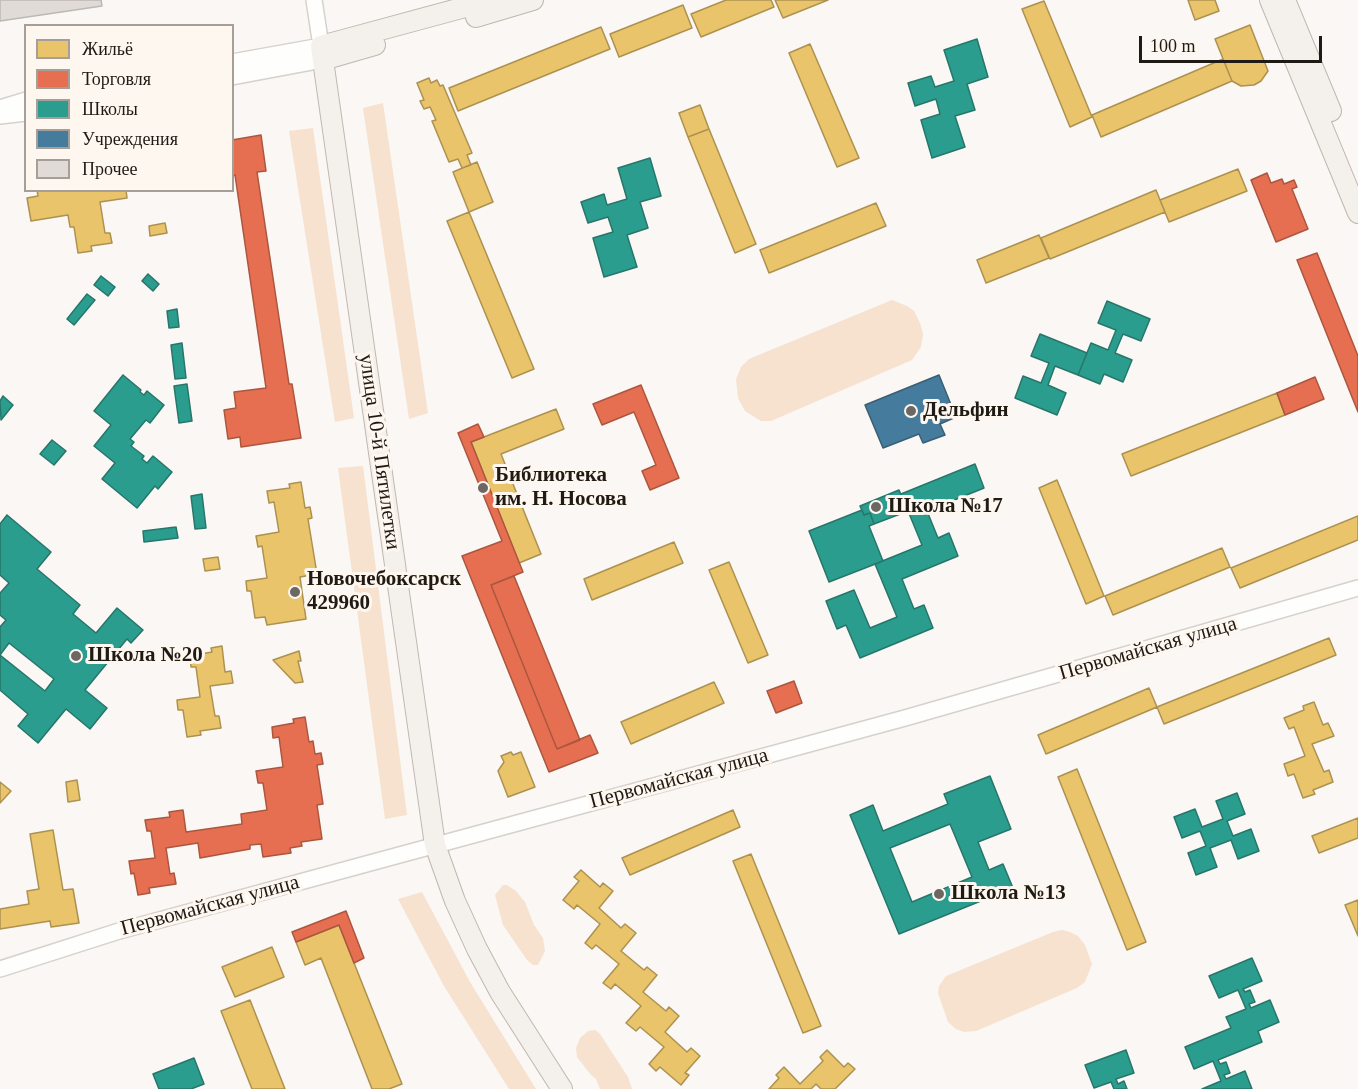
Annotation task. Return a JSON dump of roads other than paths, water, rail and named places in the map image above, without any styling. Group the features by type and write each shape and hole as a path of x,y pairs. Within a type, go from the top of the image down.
{"main road":[{"path":"322,53 491,0"},
{"path":"322,53 533,0"},
{"path":"1275,0 1358,177"},
{"path":"1275,0 1358,213"},
{"name":"улица 10-й Пятилетки","path":"322,53 435,844 455,901 477,949 501,992 562,1089"}],"street":[{"name":"улица 10-й Пятилетки","path":"314,0 322,53"},
{"path":"234,62 322,53"},
{"path":"234,76 322,53"},
{"path":"0,108 24,101"},
{"path":"0,116 24,113"},
{"name":"Первомайская улица","path":"0,969 129,928 924,713 1358,588"}],"place":[{"name":"Дельфин","path":"911,411"},
{"name":"Библиотека им. Н. Носова","path":"483,488"},
{"name":"Школа №17","path":"876,507"},
{"name":"Новочебоксарск 429960","path":"295,592"},
{"name":"Школа №20","path":"76,656"},
{"name":"Школа №13","path":"939,894"}]}
